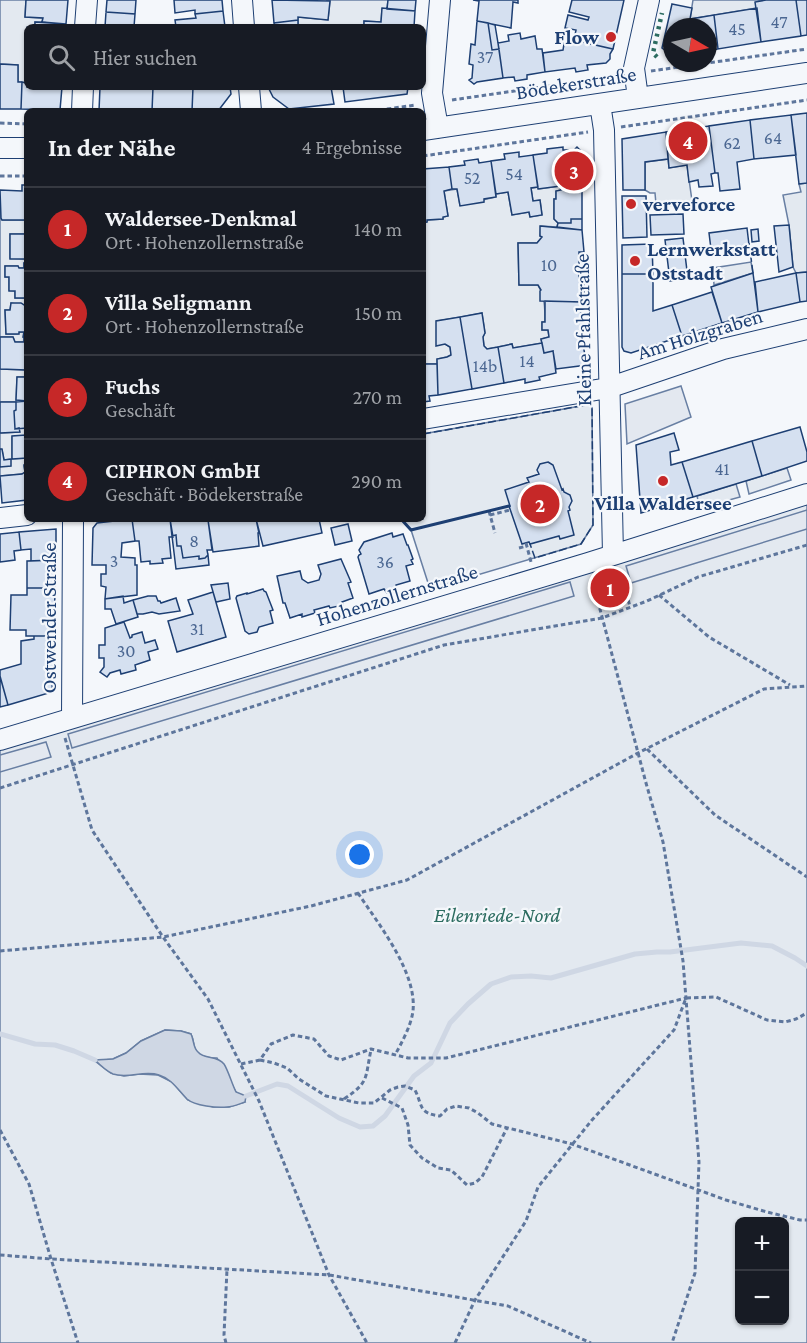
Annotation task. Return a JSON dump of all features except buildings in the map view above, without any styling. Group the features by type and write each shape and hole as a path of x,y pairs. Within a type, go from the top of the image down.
{"street":[{"path":"85,24 87,0"},
{"path":"242,0 244,24"},
{"path":"431,129 440,0"},
{"path":"638,98 634,68 649,0"},
{"name":"Bödekerstraße","path":"431,129 807,73"},
{"path":"82,108 83,90"},
{"path":"249,90 251,108"},
{"name":"Kleine Pfahlstraße","path":"600,104 604,130 608,388 614,554"},
{"path":"0,148 24,148"},
{"name":"Am Holzgraben","path":"426,418 608,388 723,350 807,329"},
{"name":"Hohenzollernstraße","path":"0,740 588,563 807,494"},
{"path":"0,518 24,515"},
{"name":"Ostwender Straße","path":"66,720 73,522"}],"path":[{"path":"395,108 807,49"},
{"path":"0,123 24,124"},
{"path":"0,176 24,176"},
{"path":"495,532 490,513 510,510"},
{"path":"519,548 526,545 531,559"},
{"path":"0,788 444,645 602,618 698,577 807,545"},
{"path":"614,554 630,607"},
{"path":"588,563 663,842 683,961 699,1162 695,1273 672,1343"},
{"path":"659,595 709,637 791,686"},
{"path":"0,951 163,937 311,906 407,880 638,753 764,689 807,686"},
{"path":"66,720 72,765 92,830 163,937 208,999 259,1101 329,1275 368,1343"},
{"path":"647,749 715,815 807,877"},
{"path":"358,893 400,957 411,986 413,1011 395,1055"},
{"path":"260,1060 272,1044 293,1035 314,1039 329,1056 341,1060 371,1049 408,1058 446,1058 686,998 716,997 767,1020 784,1022 807,1013"},
{"path":"455,1343 475,1300 526,1221 538,1187 592,1120 674,1030 686,998"},
{"path":"343,1100 358,1090 366,1080 371,1049"},
{"path":"241,1064 260,1060 274,1063 287,1068 299,1079 326,1096 359,1103 374,1103 390,1090 398,1086 405,1086 415,1090 420,1107 431,1115 440,1116 456,1106 468,1108 492,1124 572,1144 726,1200 767,1212 807,1220"},
{"path":"382,1098 402,1108 408,1125 410,1145 422,1158 438,1168 451,1170 467,1185 482,1178 507,1128"},
{"path":"0,1130 29,1184 77,1341 71,1343"},
{"path":"0,1255 329,1275 508,1306 591,1343"},
{"path":"226,1343 224,1335 227,1269"}],"green space":[{"path":"0,0 26,0 25,17 43,18 42,22 24,24 24,83 18,82 18,65 0,64"},
{"path":"326,0 388,0 387,9 382,9 381,22 298,24 298,17 328,20 330,1"},
{"path":"693,0 766,0 756,2 757,8 690,18"},
{"path":"668,159 669,168 687,165 693,208 656,204 655,193 645,190 645,162"},
{"path":"807,183 807,272 796,273 793,267 789,225 783,195 801,192 799,184"},
{"path":"560,186 561,190 556,191 556,199 554,199 554,219 558,223 557,227 541,226 540,236 542,237 537,243 518,243 519,285 538,285 545,307 545,322 542,322 542,330 548,330 549,337 541,339 542,343 513,348 512,344 487,349 484,346 482,313 437,321 445,344 450,347 451,355 437,359 437,364 426,364 426,222 427,220 443,219 448,216 444,191 457,189 460,205 508,192 512,215 529,212 530,217 542,215 540,200 533,201 531,188 538,187 539,189"},
{"path":"1,206 2,220 24,220 24,234 10,234 10,258 24,259 24,268 5,266 5,277 9,277 9,290 15,291 15,298 24,298 24,306 11,303 10,310 5,310 6,334 24,332 24,342 15,342 13,337 0,337"},
{"path":"751,262 753,273 714,285 713,268"},
{"path":"0,369 24,370 24,377 17,377 16,402 0,402"},
{"path":"592,404 593,525 581,544 430,589 411,530 404,522 426,522 426,433"},
{"path":"19,428 24,428 24,436 12,437 12,459 24,458 24,473 0,476 0,467 11,459 4,460 0,449 0,433 19,432"},
{"path":"787,468 791,480 749,494 746,481"},
{"path":"736,484 740,497 700,508 697,496"},
{"name":"Eilenriede-Nord","path":"807,494 807,1343 0,1343 0,740","holes":["165,1030 191,1034 196,1052 217,1058 236,1092 245,1102 229,1107 213,1107 188,1100 172,1082 158,1075 124,1076 111,1073 95,1061 113,1059 126,1053 141,1041"]}],"shaded area":[{"path":"681,386 691,417 627,444 625,404"},
{"path":"807,510 807,529 631,583 626,566"},
{"path":"621,570 628,598 600,606 592,578"},
{"path":"570,582 574,596 72,748 68,734"},
{"path":"46,742 51,757 0,772 0,755"},
{"path":"165,1030 191,1034 198,1052 221,1061 236,1092 246,1096 245,1102 229,1107 201,1105 187,1099 164,1077 153,1074 124,1076 113,1074 95,1060 113,1059 126,1053 141,1041"}],"waterway":[{"path":"246,1096 277,1084 288,1086 339,1118 360,1127 373,1126 385,1116 414,1076 431,1063 450,1023 491,984 511,977 551,978 635,954 741,943 772,946 807,966"},
{"path":"0,1034 35,1044 55,1045 95,1060"}],"hedge":[{"path":"657,57 653,53 662,13"}],"fence":[{"path":"749,243 753,273"},
{"path":"426,433 592,404 593,525 581,544 535,558 530,544"}],"wall":[{"path":"404,522 411,530 509,506"}],"place":[{"name":"Flow","path":"611,37"},
{"name":"CIPHRON GmbH","path":"688,141"},
{"name":"Fuchs","path":"574,171"},
{"name":"verveforce","path":"631,204"},
{"name":"Lernwerkstatt Oststadt","path":"635,261"},
{"name":"Villa Waldersee","path":"663,481"},
{"name":"Villa Seligmann","path":"540,504"},
{"name":"Waldersee-Denkmal","path":"610,588"}]}
